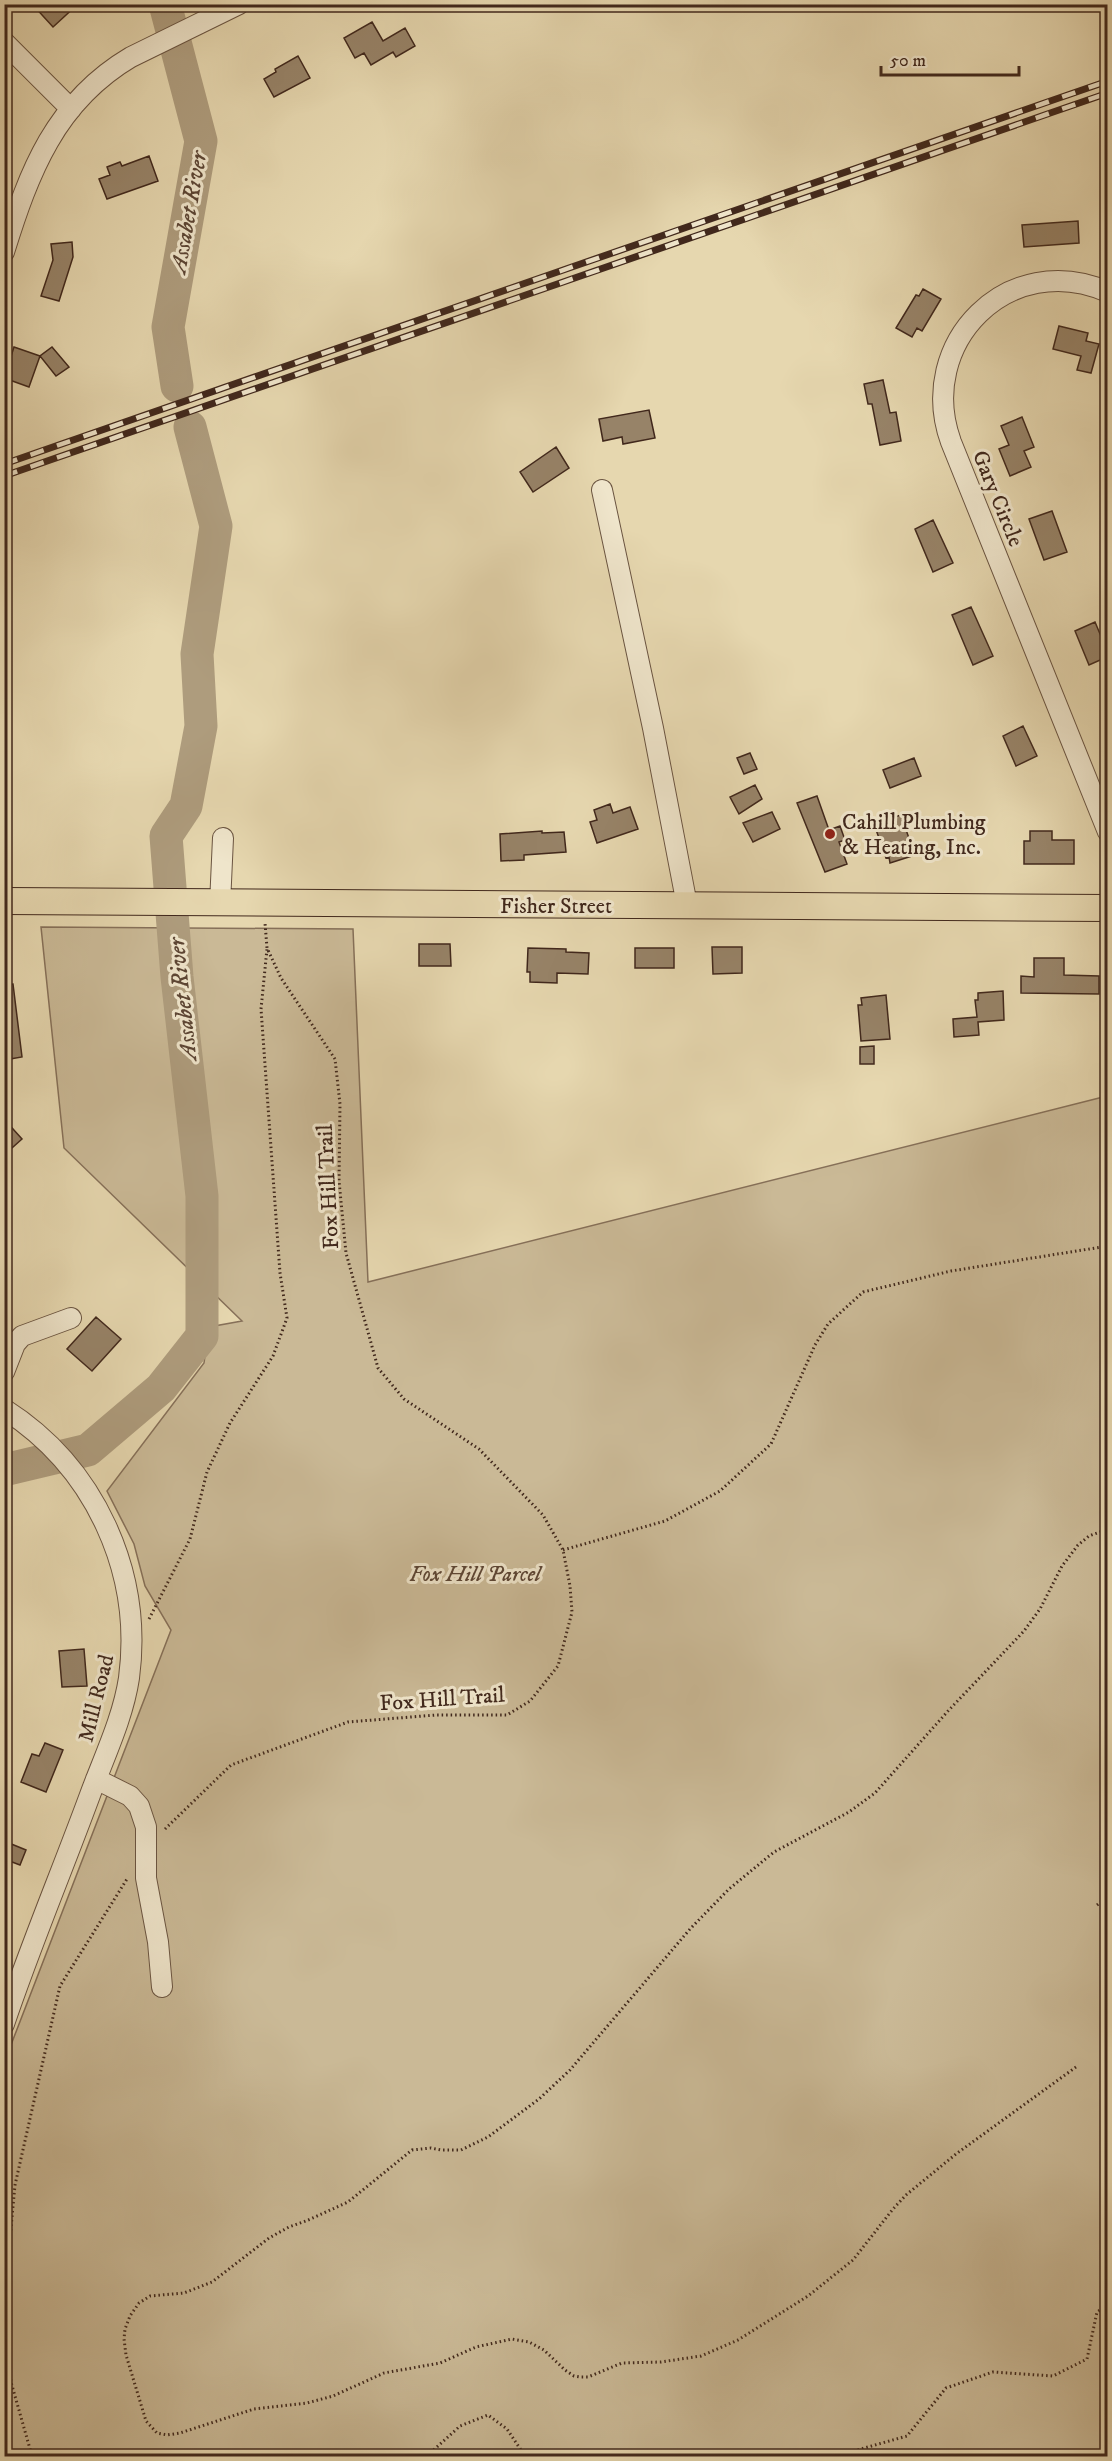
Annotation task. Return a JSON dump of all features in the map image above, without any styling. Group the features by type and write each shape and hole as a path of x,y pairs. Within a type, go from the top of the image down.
{"main road":[{"name":"Fisher Street","path":"4,901 1107,908"}],"street":[{"path":"4,252 35,166 54,130 71,109 117,65 239,4"},
{"path":"4,42 71,109"},
{"name":"Gary Circle","path":"1107,292 1078,283 1052,281 1019,288 996,300 976,316 960,336 946,367 942,392 944,417 951,442 1107,832"},
{"path":"602,490 653,728 687,905"},
{"path":"220,904 223,838"},
{"path":"4,1372 15,1344 22,1336 71,1318"},
{"name":"Mill Road","path":"4,2024 121,1709 128,1681 131,1653 131,1624 122,1568 102,1515 87,1490 51,1446 5,1410"},
{"path":"96,1779 130,1796 139,1806 146,1827 146,1878 158,1942 162,1988"}],"path":[{"name":"Fox Hill Trail","path":"146,1848 231,1765 348,1722 436,1715 507,1715 530,1701 558,1666 572,1612 563,1550 543,1515 478,1449 404,1400 378,1368 346,1253 339,1181 340,1104 335,1059 281,978 267,948 264,904"},
{"path":"131,1653 190,1539 207,1472 230,1423 273,1356 287,1318 280,1273 261,1010 267,948"},
{"path":"563,1550 665,1521 720,1491 771,1444 815,1344 828,1324 863,1292 951,1271 1107,1246"},
{"path":"1076,2067 956,2154 906,2195 853,2260 808,2296 738,2340 701,2356 661,2362 622,2363 580,2377 565,2370 544,2350 529,2342 512,2339 476,2347 440,2363 384,2373 325,2398 283,2407 254,2409 180,2433 167,2435 157,2433 146,2421 126,2355 124,2339 130,2316 140,2303 150,2296 184,2293 212,2282 269,2238 348,2202 412,2150 431,2148 461,2150 488,2137 539,2099 570,2070 690,1929 729,1889 774,1852 836,1820 875,1793 956,1702 1024,1631 1040,1609 1062,1566 1078,1545 1089,1536 1107,1529"},
{"path":"4,2302 15,2185 60,1986 128,1877"},
{"path":"1097,1905 1107,1896"},
{"path":"836,2457 907,2436 946,2388 993,2372 1053,2376 1087,2359 1097,2312 1107,2305"},
{"path":"4,2321 11,2382 32,2457"},
{"path":"427,2457 460,2426 488,2415 507,2429 525,2457"}],"green space":[{"name":"Fox Hill Parcel","path":"41,927 353,929 368,1282 1107,1096 1107,2456 15,2456 4,2433 4,2063 171,1630 145,1586 134,1544 107,1491 204,1363 209,1327 242,1321 64,1148"}],"building":[{"path":"32,4 78,4 53,27"},
{"path":"372,22 383,41 405,28 415,46 396,57 393,52 371,65 364,53 355,58 344,38"},
{"path":"298,56 310,78 274,97 264,79 276,72 275,69"},
{"path":"149,156 158,181 107,199 99,179 110,175 107,167 120,162 122,166"},
{"path":"1078,221 1079,243 1024,247 1022,225"},
{"path":"72,242 73,257 59,301 41,296 53,260 51,244"},
{"path":"923,289 941,299 922,331 917,328 912,337 896,328 916,295 919,296"},
{"path":"1059,326 1088,333 1086,341 1099,344 1091,373 1077,370 1081,356 1053,349"},
{"path":"14,347 40,356 29,387 4,378"},
{"path":"52,347 69,367 56,376 40,356"},
{"path":"883,380 890,413 896,412 901,441 880,445 872,404 868,404 864,384"},
{"path":"649,410 655,438 623,444 622,437 603,441 599,419"},
{"path":"1022,417 1034,447 1024,451 1031,467 1010,476 999,449 1009,445 1001,426"},
{"path":"556,447 569,468 533,492 520,472"},
{"path":"1052,511 1067,552 1044,560 1029,519"},
{"path":"933,520 953,563 933,572 915,529"},
{"path":"971,607 993,656 973,665 952,615"},
{"path":"1095,622 1103,641 1107,639 1107,657 1089,665 1075,631"},
{"path":"1023,726 1037,756 1016,766 1003,736"},
{"path":"750,753 757,769 744,774 737,758"},
{"path":"914,758 921,776 890,788 883,770"},
{"path":"755,785 762,799 739,814 730,797"},
{"name":"Cahill Plumbing & Heating, Inc.","path":"817,796 829,830 840,826 845,840 839,842 847,864 825,872 797,803"},
{"path":"610,804 613,813 630,807 638,829 597,843 590,822 597,820 594,810"},
{"path":"772,812 780,829 753,842 743,823"},
{"path":"901,815 913,850 910,851 912,856 890,863 889,857 886,858 874,824"},
{"path":"542,831 542,833 564,832 566,852 524,855 524,860 501,861 500,834"},
{"path":"1030,831 1052,831 1052,840 1074,840 1074,864 1024,864 1024,841 1030,841"},
{"path":"419,944 450,944 451,966 419,966"},
{"path":"712,947 742,947 742,973 713,974"},
{"path":"528,948 566,949 566,952 589,953 588,974 557,973 557,983 530,982 530,972 527,972"},
{"path":"635,948 674,948 674,968 635,968"},
{"path":"1034,958 1064,958 1064,975 1099,976 1099,994 1021,993 1021,976 1034,977"},
{"path":"13,984 22,1057 4,1060 4,985"},
{"path":"1003,991 1004,1020 978,1022 979,1035 954,1037 953,1019 977,1017 975,1000 978,1000 978,993"},
{"path":"886,995 890,1039 861,1041 858,1005 862,1005 861,998"},
{"path":"874,1046 874,1064 860,1064 860,1047"},
{"path":"4,1119 22,1139 4,1155"},
{"path":"96,1317 121,1339 92,1371 67,1349"},
{"path":"84,1649 87,1686 62,1687 59,1651"},
{"path":"45,1743 63,1750 46,1792 21,1782 32,1754 39,1756"},
{"path":"4,1841 26,1850 20,1865 4,1859"}],"waterway":[{"name":"Assabet River","path":"165,4 201,141 168,327 177,386"},
{"name":"Assabet River","path":"4,1470 88,1450 161,1388 202,1336 202,1196 177,977 166,836 186,806 201,726 197,654 216,526 190,427"}],"railway":[{"path":"4,464 1108,81"},
{"path":"4,476 1108,93"}],"place":[{"name":"Cahill Plumbing & Heating, Inc.","path":"830,834"}]}
